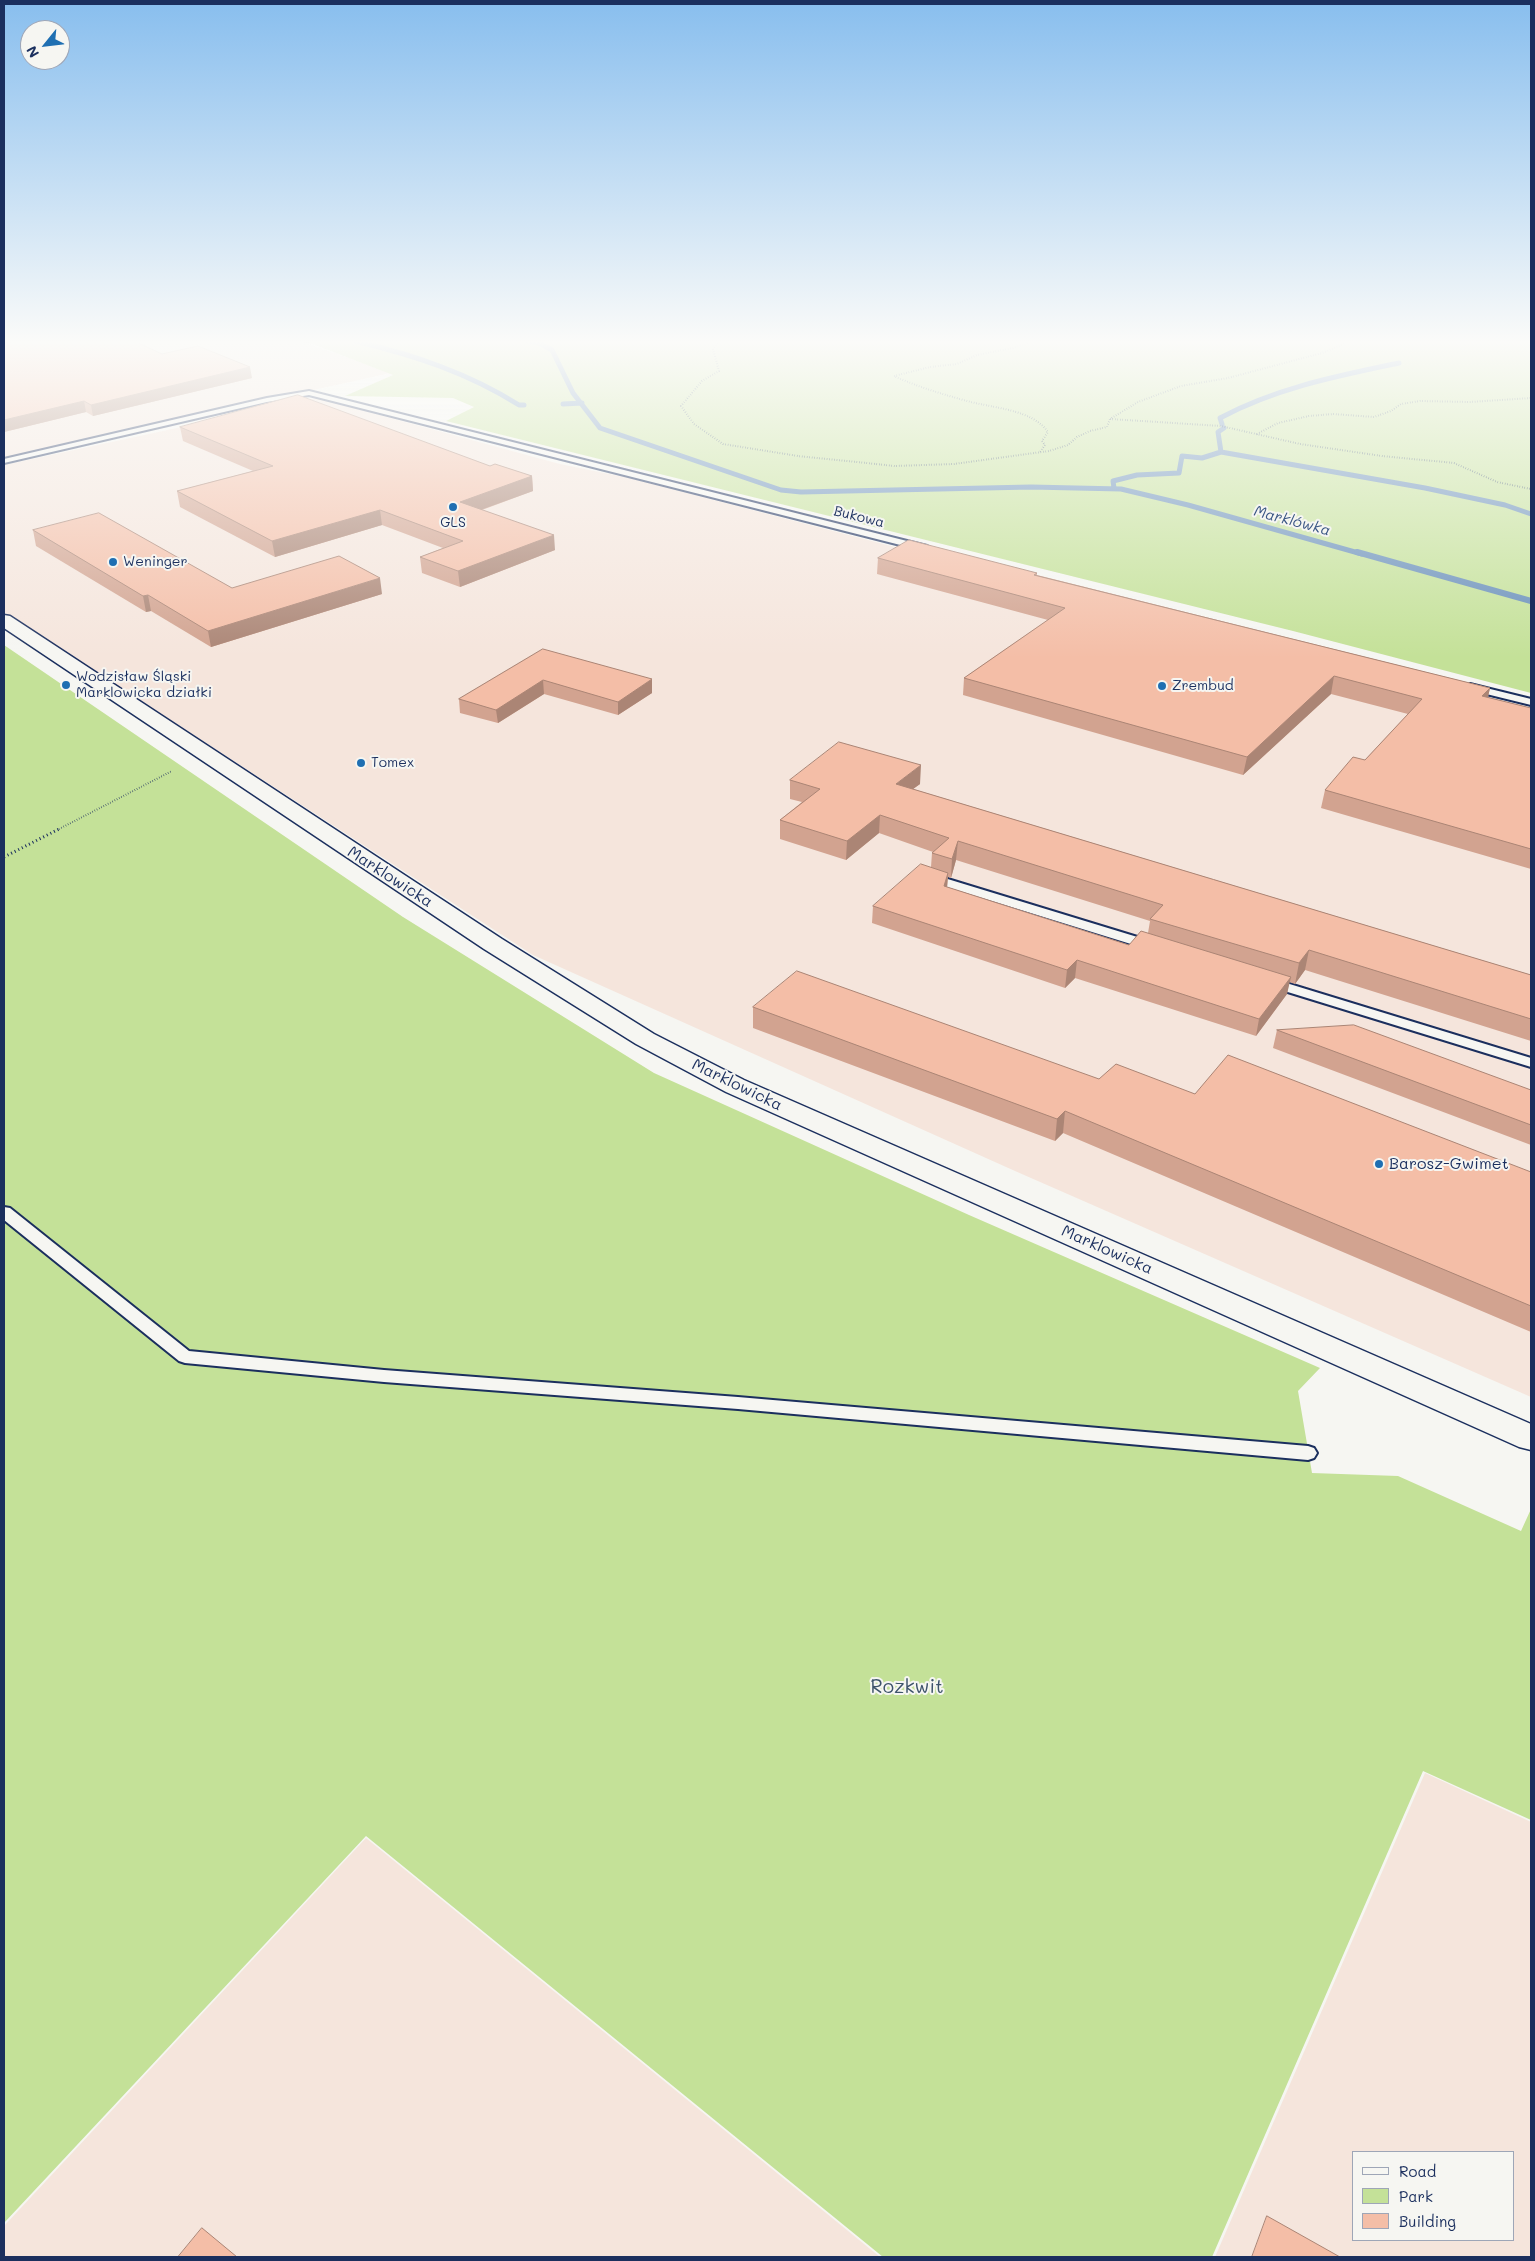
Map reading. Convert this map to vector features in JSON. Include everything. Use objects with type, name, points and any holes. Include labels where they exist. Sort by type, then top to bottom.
[{"type":"main road","name":"Marklowicka","points":[[4,620],[493,944],[645,1039],[735,1086],[1531,1438]]},
{"type":"lane","name":"Bukowa","points":[[4,461],[66,447]]},
{"type":"lane","name":"Bukowa","points":[[526,447],[934,550]]},
{"type":"lane","points":[[1464,685],[1531,702]]},
{"type":"lane","points":[[921,875],[1169,951]]},
{"type":"lane","points":[[1255,978],[1531,1062]]},
{"type":"lane","points":[[4,1212],[185,1357],[384,1376],[738,1403],[1308,1453]]},
{"type":"path","points":[[738,447],[798,456],[895,466],[954,464],[1040,452],[1062,447]]},
{"type":"path","points":[[1040,452],[1044,447]]},
{"type":"path","points":[[1317,447],[1382,456],[1454,462],[1497,482],[1531,489]]},
{"type":"path","points":[[4,857],[172,771]]},
{"type":"shaded area","points":[[4,447],[56,447],[4,458]]},
{"type":"shaded area","points":[[90,447],[496,447],[560,464],[629,478],[1531,712],[1531,1397],[1015,1171],[533,955],[4,612],[4,465]]},
{"type":"shaded area","points":[[1425,1773],[1531,1822],[1531,2257],[1215,2257]]},
{"type":"shaded area","points":[[366,1838],[880,2257],[4,2257],[4,2226]]},
{"type":"green space","points":[[549,447],[1531,447],[1531,693],[1293,631]]},
{"type":"green space","name":"Rozkwit","points":[[4,645],[403,917],[654,1073],[969,1215],[1320,1368],[1298,1391],[1312,1473],[1398,1476],[1521,1531],[1531,1509],[1531,1820],[1423,1771],[1212,2257],[883,2257],[366,1836],[4,2223]]},
{"type":"building","points":[[227,447],[437,447],[490,466],[495,464],[532,476],[460,502],[554,535],[458,571],[420,557],[463,541],[380,510],[272,541],[177,491],[273,466]]},
{"type":"building","points":[[99,513],[232,588],[339,556],[380,578],[208,631],[148,595],[143,596],[33,530]]},
{"type":"building","points":[[909,540],[1037,573],[1034,575],[1490,688],[1482,696],[1531,708],[1531,849],[1325,790],[1353,757],[1365,760],[1422,699],[1334,676],[1247,757],[964,678],[1065,608],[878,558]]},
{"type":"building","points":[[543,649],[652,679],[618,702],[543,680],[496,710],[459,699]]},
{"type":"building","points":[[839,742],[921,765],[896,784],[1531,975],[1531,1019],[1309,950],[1299,963],[1150,919],[1163,905],[958,841],[952,859],[932,853],[949,838],[880,815],[847,841],[780,820],[820,789],[790,780]]},
{"type":"building","points":[[921,864],[948,873],[944,886],[1129,945],[1141,931],[1291,977],[1259,1019],[1077,960],[1067,970],[873,906]]},
{"type":"building","points":[[797,971],[1099,1079],[1116,1064],[1195,1094],[1228,1055],[1531,1172],[1531,1306],[1065,1111],[1057,1119],[753,1007]]},
{"type":"building","points":[[1354,1025],[1531,1090],[1531,1125],[1277,1030]]},
{"type":"building","points":[[1267,2216],[1340,2257],[1252,2257]]},
{"type":"building","points":[[202,2228],[237,2257],[178,2257]]},
{"type":"waterway","name":"Marklówka","points":[[654,447],[781,490],[801,492],[1031,487],[1121,489],[1188,505],[1362,554]]},
{"type":"waterway","points":[[1220,447],[1221,452]]},
{"type":"waterway","points":[[1114,488],[1113,481],[1137,475],[1179,473],[1182,456],[1202,458],[1221,452]]},
{"type":"waterway","points":[[1221,452],[1425,488],[1505,505],[1531,514]]},
{"type":"waterway","name":"Marklówka","points":[[1357,552],[1531,601]]},
{"type":"place","name":"GLS","points":[[453,507]]},
{"type":"place","name":"Weninger","points":[[113,562]]},
{"type":"place","name":"Wodzisław Śląski Marklowicka działki","points":[[66,685]]},
{"type":"place","name":"Zrembud","points":[[1162,686]]},
{"type":"place","name":"Tomex","points":[[361,763]]},
{"type":"place","name":"Barosz-Gwimet","points":[[1379,1164]]}]
